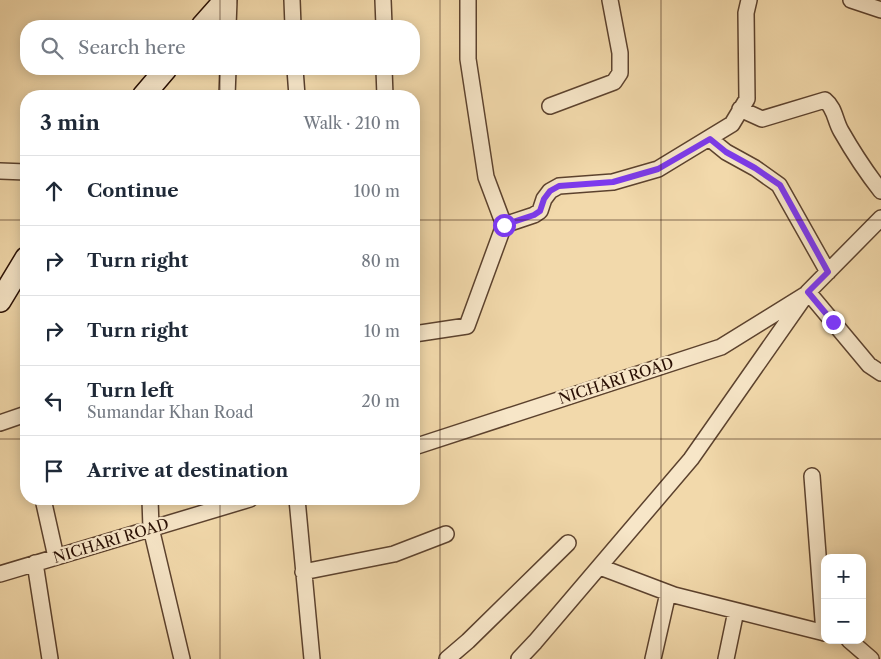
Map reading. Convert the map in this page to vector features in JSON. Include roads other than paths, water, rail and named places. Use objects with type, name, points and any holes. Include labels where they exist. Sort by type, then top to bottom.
[{"type":"street","points":[[207,20],[225,0]]},
{"type":"street","points":[[228,20],[229,0]]},
{"type":"street","points":[[292,0],[293,20]]},
{"type":"street","points":[[383,0],[384,20]]},
{"type":"street","points":[[420,333],[467,326],[504,225],[486,177],[468,59],[468,0]]},
{"type":"street","points":[[550,106],[614,82],[620,73],[620,53],[610,0]]},
{"type":"street","points":[[504,225],[534,215],[540,211],[544,199],[550,191],[559,186],[613,182],[658,169],[732,124],[747,99],[746,14],[749,0]]},
{"type":"street","points":[[851,0],[881,10]]},
{"type":"street","points":[[148,90],[161,75]]},
{"type":"street","points":[[227,90],[228,75]]},
{"type":"street","points":[[296,75],[297,90]]},
{"type":"street","points":[[384,75],[385,90]]},
{"type":"street","points":[[740,109],[762,119],[824,100],[829,104],[839,128],[861,165],[881,191]]},
{"type":"street","points":[[710,139],[726,152],[780,185],[828,272]]},
{"type":"street","points":[[0,171],[20,172]]},
{"type":"street","points":[[519,659],[536,642],[691,459],[798,309],[808,292],[881,218]]},
{"type":"street","points":[[0,301],[20,268]]},
{"type":"street","points":[[808,292],[869,365],[881,373]]},
{"type":"street","name":"NICHARI ROAD","points":[[420,445],[721,347],[808,292]]},
{"type":"street","points":[[0,423],[20,418]]},
{"type":"street","points":[[812,476],[821,599]]},
{"type":"street","points":[[44,505],[56,557]]},
{"type":"street","points":[[150,505],[151,528],[182,659]]},
{"type":"street","name":"NICHARI ROAD","points":[[0,574],[230,505]]},
{"type":"street","points":[[297,505],[312,659]]},
{"type":"street","points":[[303,572],[394,554],[446,534]]},
{"type":"street","points":[[448,659],[568,543]]},
{"type":"street","points":[[35,563],[50,659]]},
{"type":"street","points":[[600,567],[668,593],[821,632]]},
{"type":"street","points":[[653,659],[668,593]]},
{"type":"street","points":[[726,659],[736,611]]},
{"type":"street","points":[[848,659],[850,644]]},
{"type":"street","points":[[852,644],[871,659]]}]
